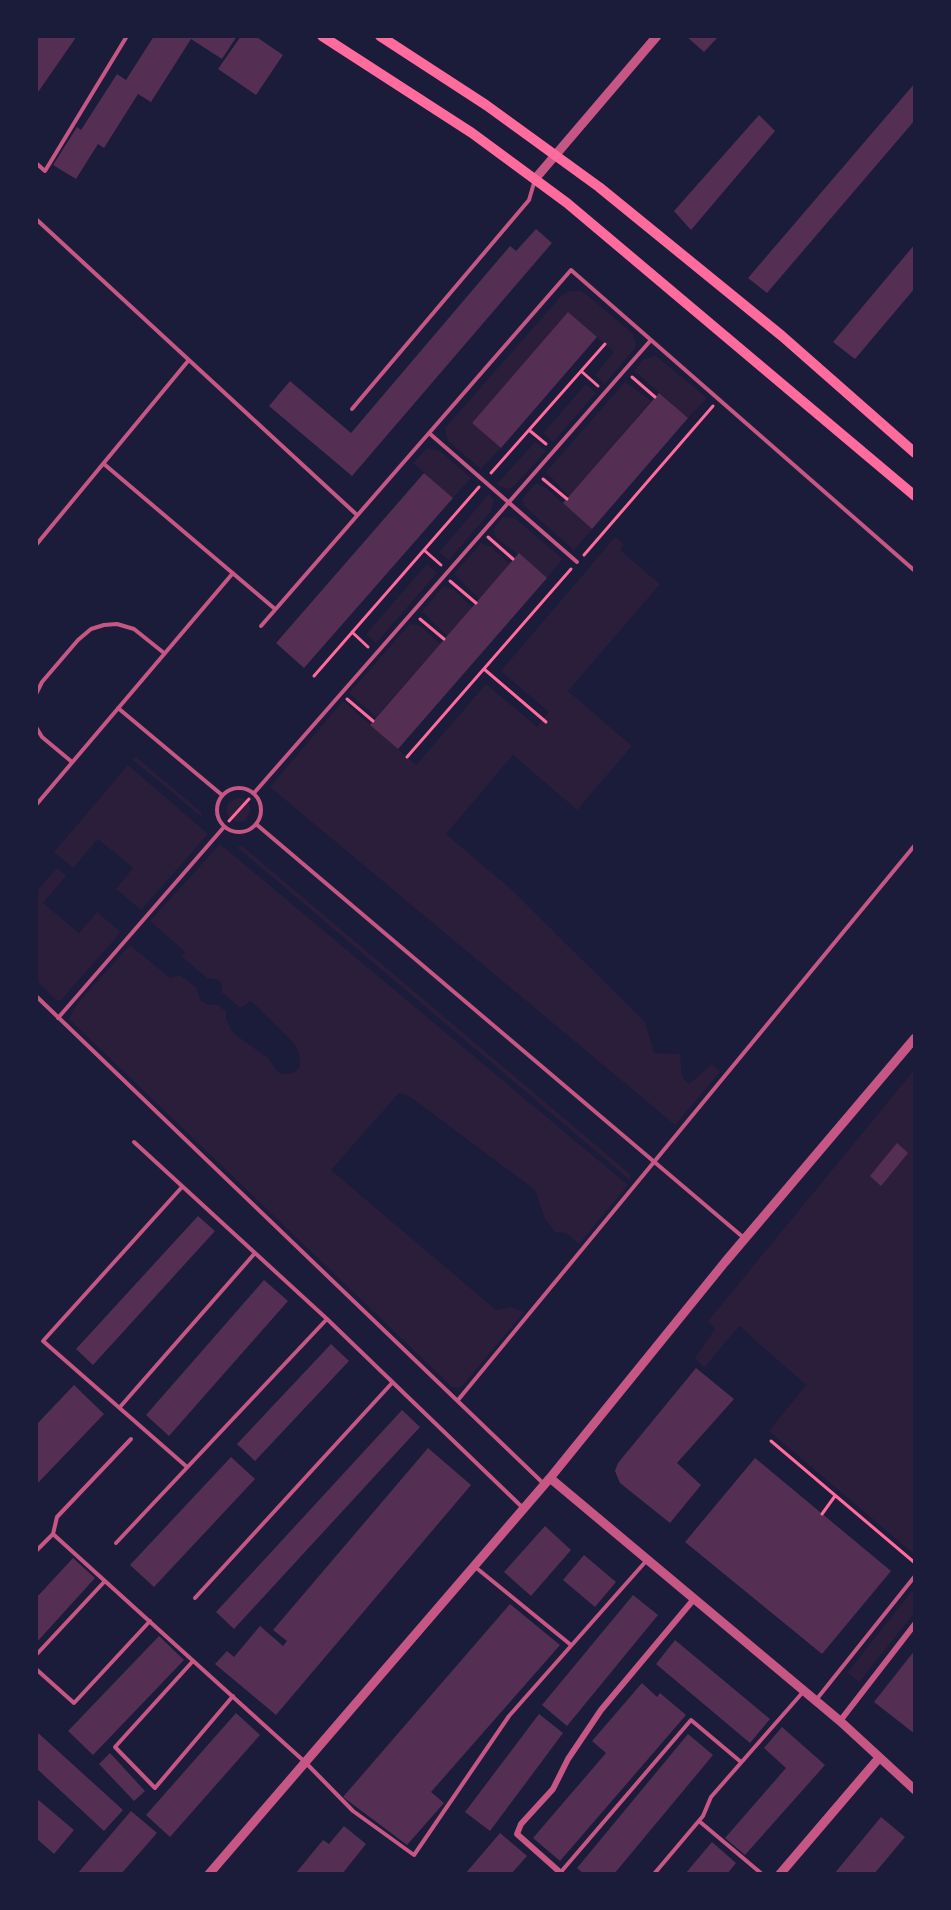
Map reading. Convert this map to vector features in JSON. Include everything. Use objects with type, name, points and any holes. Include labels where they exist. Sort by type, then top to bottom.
[{"type":"main road","points":[[322,36],[457,123],[535,179],[915,496]]},
{"type":"main road","points":[[380,36],[556,154],[782,336],[915,453]]},
{"type":"street","points":[[535,179],[657,36]]},
{"type":"street","points":[[208,1874],[547,1481],[745,1238],[915,1038]]},
{"type":"street","points":[[547,1481],[647,1559],[804,1690],[915,1790]]},
{"type":"street","points":[[560,1874],[517,1834],[521,1824],[553,1789],[568,1759],[596,1717],[694,1599]]},
{"type":"street","points":[[840,1721],[915,1624]]},
{"type":"street","points":[[780,1874],[879,1758]]},
{"type":"lane","points":[[36,164],[45,171],[127,36]]},
{"type":"lane","points":[[352,409],[529,200],[535,179]]},
{"type":"lane","points":[[36,219],[357,515]]},
{"type":"lane","points":[[261,626],[571,270],[915,571]]},
{"type":"lane","points":[[254,793],[651,340]]},
{"type":"lane","points":[[36,545],[188,361]]},
{"type":"lane","points":[[429,433],[577,562]]},
{"type":"lane","points":[[104,464],[275,609]]},
{"type":"lane","points":[[36,805],[233,573]]},
{"type":"lane","points":[[36,694],[42,682],[78,640],[91,629],[117,624],[134,629],[164,653]]},
{"type":"lane","points":[[118,708],[222,795]]},
{"type":"lane","points":[[36,727],[42,737],[72,762]]},
{"type":"lane","points":[[241,787],[254,793],[261,811],[256,824],[237,832],[224,827],[217,815],[218,801],[222,795],[241,787]]},
{"type":"lane","points":[[256,824],[745,1238]]},
{"type":"lane","points":[[58,1018],[224,827]]},
{"type":"lane","points":[[458,1401],[915,845]]},
{"type":"lane","points":[[36,996],[458,1401],[547,1481]]},
{"type":"lane","points":[[134,1142],[327,1319],[524,1508]]},
{"type":"lane","points":[[182,1187],[43,1341],[187,1467]]},
{"type":"lane","points":[[120,1407],[255,1253]]},
{"type":"lane","points":[[116,1543],[327,1319]]},
{"type":"lane","points":[[195,1598],[392,1383]]},
{"type":"lane","points":[[36,1551],[52,1533],[57,1516],[131,1439]]},
{"type":"lane","points":[[52,1533],[306,1762],[353,1811],[414,1855],[509,1716],[647,1559]]},
{"type":"lane","points":[[474,1566],[571,1645]]},
{"type":"lane","points":[[816,1701],[915,1576]]},
{"type":"lane","points":[[36,1655],[105,1581]]},
{"type":"lane","points":[[36,1669],[74,1703],[150,1621]]},
{"type":"lane","points":[[193,1661],[115,1747],[155,1788],[233,1696]]},
{"type":"lane","points":[[654,1874],[699,1821],[711,1797],[804,1690]]},
{"type":"lane","points":[[560,1874],[691,1720],[741,1762]]},
{"type":"lane","points":[[699,1821],[762,1874]]},
{"type":"path","points":[[314,676],[605,344]]},
{"type":"path","points":[[624,370],[655,397]]},
{"type":"path","points":[[581,371],[605,392]]},
{"type":"path","points":[[406,757],[719,399]]},
{"type":"path","points":[[530,430],[554,450]]},
{"type":"path","points":[[535,472],[567,499]]},
{"type":"path","points":[[482,532],[513,559]]},
{"type":"path","points":[[424,550],[448,571]]},
{"type":"path","points":[[444,576],[476,603]]},
{"type":"path","points":[[412,612],[444,639]]},
{"type":"path","points":[[352,632],[376,654]]},
{"type":"path","points":[[484,669],[546,722]]},
{"type":"path","points":[[341,693],[373,721]]},
{"type":"path","points":[[224,827],[254,793]]},
{"type":"path","points":[[771,1441],[915,1563]]},
{"type":"path","points":[[822,1514],[835,1496]]},
{"type":"shaded area","points":[[570,291],[581,291],[587,295],[633,334],[636,344],[634,349],[605,384],[595,375],[614,352],[568,312],[472,423],[501,448],[481,469],[448,441],[445,428],[562,295]]},
{"type":"shaded area","points":[[656,356],[707,398],[688,418],[635,370],[644,359]]},
{"type":"shaded area","points":[[625,382],[651,401],[569,496],[546,472]]},
{"type":"shaded area","points":[[586,384],[596,393],[553,442],[543,433]]},
{"type":"shaded area","points":[[535,442],[546,451],[515,485],[508,489],[497,484]]},
{"type":"shaded area","points":[[427,448],[440,451],[471,478],[453,498],[413,463]]},
{"type":"shaded area","points":[[536,483],[546,488],[592,529],[574,550],[524,506],[522,499]]},
{"type":"shaded area","points":[[489,494],[494,500],[491,511],[449,560],[439,552]]},
{"type":"shaded area","points":[[503,517],[515,518],[563,559],[547,578],[496,537],[493,530]]},
{"type":"shaded area","points":[[615,537],[624,544],[620,550],[660,584],[568,691],[632,746],[577,810],[513,755],[446,834],[511,889],[645,1022],[654,1053],[680,1054],[682,1077],[689,1084],[712,1064],[720,1072],[675,1125],[270,787],[343,701],[416,765],[486,684],[537,727],[549,712],[501,671]]},
{"type":"shaded area","points":[[481,543],[490,546],[510,564],[479,599],[454,574]]},
{"type":"shaded area","points":[[427,564],[437,573],[376,643],[366,634]]},
{"type":"shaded area","points":[[444,586],[454,590],[472,607],[447,636],[422,611]]},
{"type":"shaded area","points":[[410,624],[419,625],[440,644],[376,717],[349,693]]},
{"type":"shaded area","points":[[136,757],[201,812],[203,818],[132,759]]},
{"type":"shaded area","points":[[128,765],[208,834],[141,910],[116,889],[133,868],[98,839],[73,868],[54,852]]},
{"type":"shaded area","points":[[240,797],[247,800],[251,810],[245,821],[237,822],[229,818],[226,810],[229,802]]},
{"type":"shaded area","points":[[220,844],[628,1185],[579,1244],[566,1233],[555,1232],[545,1219],[535,1190],[409,1096],[399,1093],[331,1170],[496,1310],[511,1307],[524,1312],[463,1385],[458,1388],[452,1387],[69,1019],[77,1004],[130,945],[170,978],[180,975],[196,987],[201,1001],[208,1005],[216,1004],[226,1011],[226,1019],[233,1033],[268,1058],[276,1070],[283,1074],[293,1073],[300,1067],[300,1056],[294,1043],[251,1001],[240,1008],[221,992],[222,985],[219,980],[207,978],[182,957],[185,952],[150,921]]},
{"type":"shaded area","points":[[242,846],[630,1174],[631,1181],[237,847]]},
{"type":"shaded area","points":[[57,868],[66,876],[43,903],[79,933],[97,912],[121,932],[61,1000],[56,1000],[36,980],[36,892]]},
{"type":"shaded area","points":[[915,1069],[915,1555],[769,1431],[806,1385],[739,1326],[704,1368],[695,1358],[715,1329],[708,1321]]},
{"type":"shaded area","points":[[915,1587],[915,1612],[859,1682],[847,1673]]},
{"type":"building","points":[[40,36],[77,36],[36,95],[36,41]]},
{"type":"building","points":[[154,36],[237,36],[222,59],[191,39],[151,102],[138,94],[104,148],[98,144],[76,179],[53,165],[77,127],[81,130],[117,74],[126,80]]},
{"type":"building","points":[[241,36],[255,36],[283,55],[256,95],[218,69]]},
{"type":"building","points":[[686,36],[719,36],[704,52]]},
{"type":"building","points":[[915,83],[915,120],[767,293],[748,278]]},
{"type":"building","points":[[759,115],[775,131],[691,230],[674,211]]},
{"type":"building","points":[[536,229],[552,243],[352,476],[269,406],[290,381],[351,433],[510,246],[516,251]]},
{"type":"building","points":[[915,244],[915,288],[855,359],[833,342]]},
{"type":"building","points":[[568,312],[597,337],[501,448],[472,423]]},
{"type":"building","points":[[659,393],[688,418],[592,529],[563,503]]},
{"type":"building","points":[[424,473],[453,498],[304,668],[276,643]]},
{"type":"building","points":[[519,553],[547,578],[398,749],[370,725]]},
{"type":"building","points":[[897,1143],[908,1153],[881,1186],[870,1176]]},
{"type":"building","points":[[198,1216],[215,1231],[93,1365],[76,1349]]},
{"type":"building","points":[[264,1280],[288,1301],[169,1436],[146,1415]]},
{"type":"building","points":[[331,1344],[349,1361],[255,1461],[237,1444]]},
{"type":"building","points":[[696,1368],[734,1399],[677,1463],[701,1485],[670,1523],[620,1483],[615,1471],[618,1463]]},
{"type":"building","points":[[74,1385],[104,1414],[36,1485],[36,1425]]},
{"type":"building","points":[[402,1410],[420,1427],[234,1629],[216,1612]]},
{"type":"building","points":[[428,1448],[471,1485],[276,1715],[215,1664],[227,1651],[234,1657],[260,1626],[283,1646],[287,1641],[273,1630]]},
{"type":"building","points":[[231,1457],[255,1479],[154,1587],[130,1565]]},
{"type":"building","points":[[755,1458],[891,1571],[822,1654],[685,1542]]},
{"type":"building","points":[[545,1526],[571,1550],[531,1596],[504,1572]]},
{"type":"building","points":[[584,1555],[616,1582],[595,1607],[563,1580]]},
{"type":"building","points":[[73,1558],[95,1578],[36,1643],[36,1598]]},
{"type":"building","points":[[633,1595],[658,1615],[567,1726],[542,1705]]},
{"type":"building","points":[[510,1604],[560,1645],[431,1792],[444,1803],[407,1845],[343,1797]]},
{"type":"building","points":[[159,1636],[184,1660],[93,1755],[68,1731]]},
{"type":"building","points":[[675,1640],[770,1719],[750,1743],[656,1664]]},
{"type":"building","points":[[915,1650],[915,1734],[874,1702]]},
{"type":"building","points":[[642,1683],[657,1697],[660,1693],[686,1715],[560,1861],[533,1838],[606,1753],[592,1741]]},
{"type":"building","points":[[236,1713],[260,1735],[170,1837],[146,1815]]},
{"type":"building","points":[[539,1714],[563,1733],[490,1831],[465,1812]]},
{"type":"building","points":[[782,1727],[825,1765],[745,1855],[725,1838],[786,1768],[764,1748]]},
{"type":"building","points":[[36,1731],[123,1810],[104,1831],[36,1768]]},
{"type":"building","points":[[688,1734],[713,1755],[614,1874],[584,1874],[577,1868]]},
{"type":"building","points":[[110,1753],[145,1791],[134,1801],[99,1764]]},
{"type":"building","points":[[36,1798],[74,1830],[54,1854],[36,1838]]},
{"type":"building","points":[[131,1811],[157,1833],[121,1874],[77,1874]]},
{"type":"building","points":[[881,1817],[905,1837],[874,1874],[834,1874]]},
{"type":"building","points":[[344,1826],[366,1844],[342,1874],[295,1874],[323,1840],[329,1844]]},
{"type":"building","points":[[500,1833],[527,1856],[511,1874],[465,1874]]},
{"type":"building","points":[[712,1842],[736,1863],[727,1874],[685,1874]]}]
